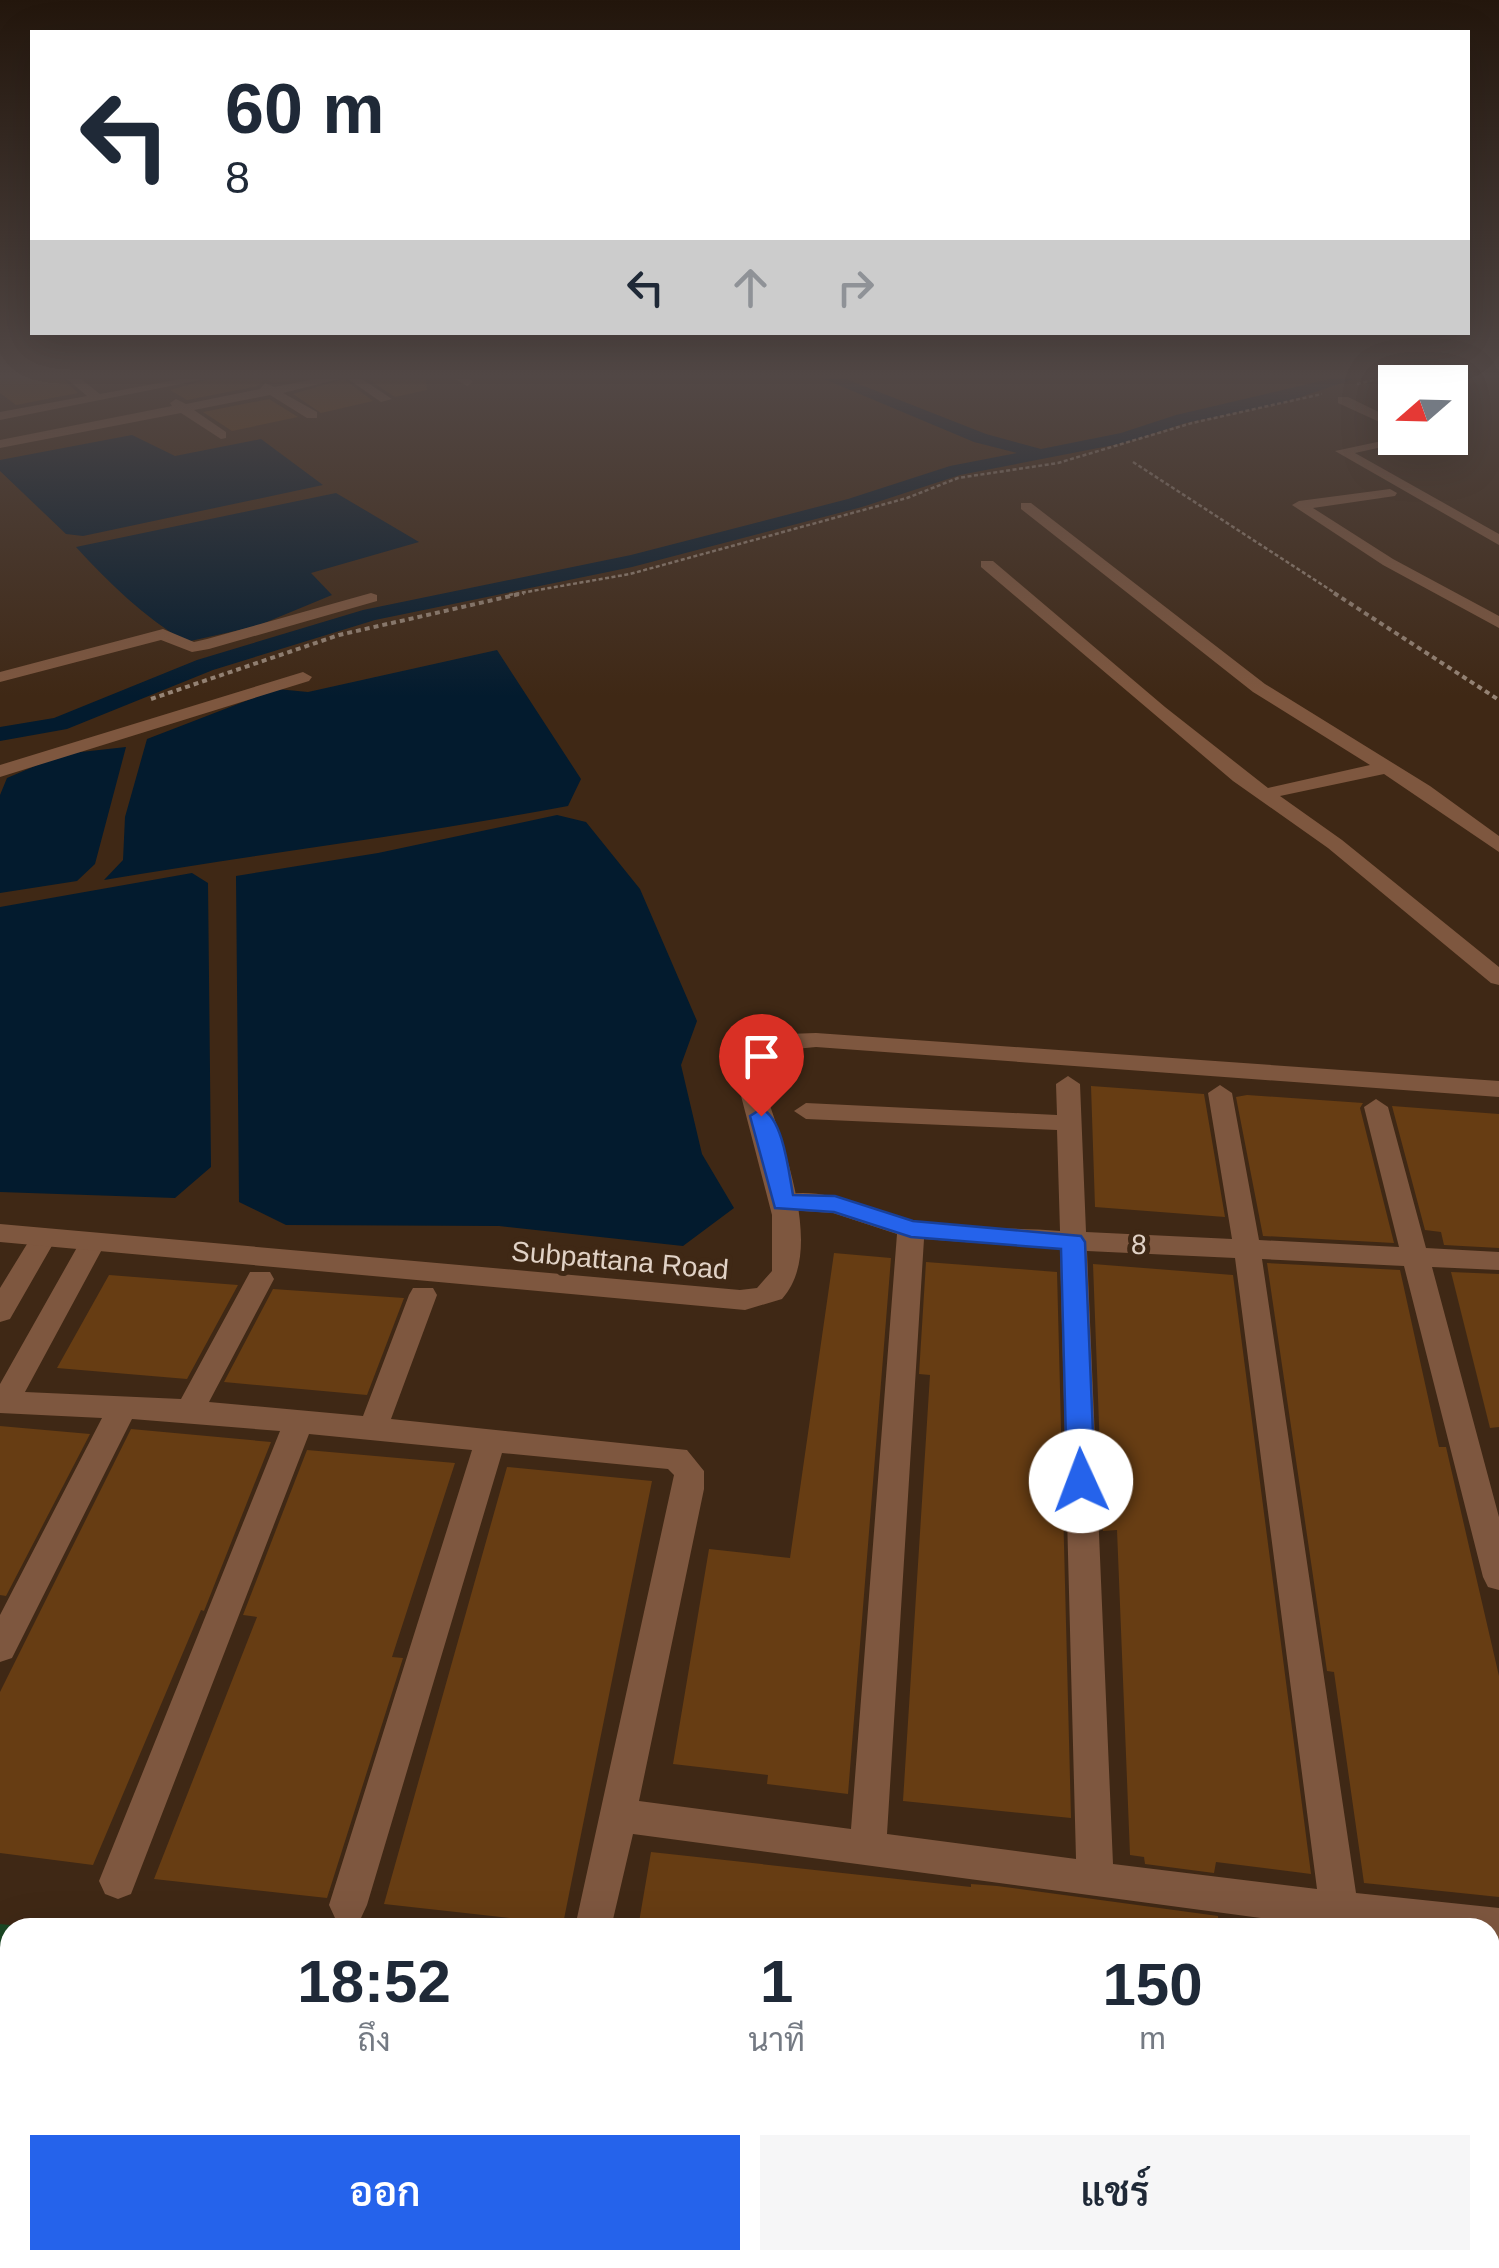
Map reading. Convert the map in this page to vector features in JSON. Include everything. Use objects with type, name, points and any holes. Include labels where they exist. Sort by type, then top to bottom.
[{"type":"street","points":[[1402,485],[1499,540]]},
{"type":"street","points":[[1390,493],[1299,505],[1388,562],[1499,623]]},
{"type":"street","points":[[1026,506],[1259,688],[1423,790],[1499,846]]},
{"type":"street","points":[[987,564],[1159,711],[1335,844],[1499,978]]},
{"type":"street","points":[[0,677],[163,634],[192,647],[209,644],[371,598]]},
{"type":"street","points":[[0,771],[303,677]]},
{"type":"street","points":[[1265,794],[1385,768]]},
{"type":"street","name":"Subpattana Road","points":[[0,1232],[740,1300],[761,1298],[776,1290],[785,1276],[783,1203],[773,1150],[745,1066],[750,1054],[781,1042],[816,1040],[1499,1088]]},
{"type":"street","points":[[1068,1084],[1095,1880]]},
{"type":"street","points":[[1220,1094],[1247,1248],[1339,1909]]},
{"type":"street","points":[[1376,1107],[1499,1577]]},
{"type":"street","points":[[806,1111],[1069,1123]]},
{"type":"street","name":"8","points":[[783,1203],[835,1204],[911,1229],[1072,1242],[1499,1261]]},
{"type":"street","points":[[868,1849],[911,1229]]},
{"type":"street","points":[[0,1312],[44,1237]]},
{"type":"street","points":[[93,1242],[3,1402],[189,1411],[491,1438],[676,1458],[688,1471],[689,1489],[596,1918]]},
{"type":"street","points":[[189,1411],[260,1279]]},
{"type":"street","points":[[373,1428],[423,1294]]},
{"type":"street","points":[[0,1648],[123,1407]]},
{"type":"street","points":[[118,1881],[299,1420]]},
{"type":"street","points":[[348,1905],[491,1438]]},
{"type":"street","points":[[618,1815],[1095,1880],[1419,1918]]},
{"type":"path","points":[[144,702],[338,635],[510,595],[645,570],[907,498],[941,485]]},
{"type":"path","points":[[1168,485],[1499,700]]},
{"type":"water","points":[[14,485],[323,485],[83,536],[66,534]]},
{"type":"water","points":[[336,493],[419,542],[311,573],[332,595],[257,626],[186,642],[128,599],[76,547]]},
{"type":"water","points":[[497,650],[581,779],[568,806],[104,880],[123,860],[125,817],[147,739],[277,689],[308,692]]},
{"type":"water","points":[[126,747],[95,864],[77,881],[0,893],[0,795],[7,778],[63,754]]},
{"type":"water","points":[[557,815],[586,822],[640,889],[697,1021],[681,1065],[702,1154],[734,1208],[683,1246],[499,1226],[286,1225],[239,1202],[236,876],[378,853]]},
{"type":"water","points":[[192,873],[208,883],[211,1167],[175,1198],[0,1192],[0,907]]},
{"type":"building","points":[[1091,1086],[1204,1094],[1225,1217],[1095,1207]]},
{"type":"building","points":[[1236,1097],[1363,1103],[1360,1108],[1394,1243],[1263,1236]]},
{"type":"building","points":[[1392,1106],[1499,1114],[1499,1248],[1444,1245],[1441,1232],[1425,1230]]},
{"type":"building","points":[[834,1253],[891,1258],[848,1794],[767,1784],[768,1775],[673,1764],[709,1549],[790,1558]]},
{"type":"building","points":[[926,1262],[1057,1272],[1071,1818],[903,1801],[930,1375],[919,1374]]},
{"type":"building","points":[[1267,1263],[1400,1270],[1439,1447],[1446,1447],[1499,1676],[1499,1897],[1364,1883],[1334,1672],[1327,1671]]},
{"type":"building","points":[[1093,1264],[1233,1275],[1311,1874],[1216,1862],[1214,1873],[1145,1864],[1144,1857],[1130,1855],[1117,1530],[1103,1531]]},
{"type":"building","points":[[1451,1272],[1499,1274],[1499,1427],[1490,1428]]},
{"type":"building","points":[[109,1275],[238,1285],[187,1379],[57,1368]]},
{"type":"building","points":[[273,1289],[404,1298],[367,1395],[224,1382]]},
{"type":"building","points":[[0,1426],[90,1434],[6,1596],[0,1595]]},
{"type":"building","points":[[131,1429],[271,1442],[204,1611],[201,1610],[93,1865],[0,1853],[0,1692]]},
{"type":"building","points":[[307,1450],[455,1463],[392,1657],[403,1658],[327,1898],[154,1879],[257,1617],[243,1615]]},
{"type":"building","points":[[507,1467],[652,1481],[564,1918],[509,1918],[384,1904]]},
{"type":"building","points":[[651,1852],[971,1887],[997,1886],[1218,1918],[640,1918]]},
{"type":"waterway","points":[[0,734],[59,724],[205,665],[371,615],[632,561],[911,485]]},
{"type":"route","points":[[761,1116],[773,1150],[783,1203],[835,1204],[870,1212],[911,1229],[1072,1242],[1081,1481]]}]
